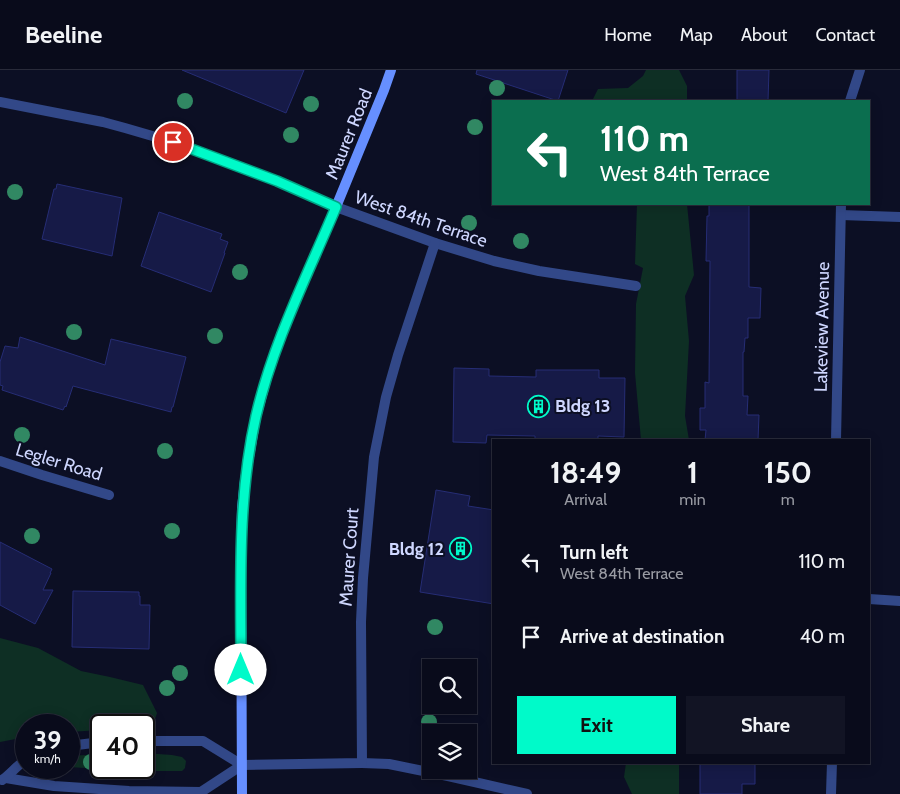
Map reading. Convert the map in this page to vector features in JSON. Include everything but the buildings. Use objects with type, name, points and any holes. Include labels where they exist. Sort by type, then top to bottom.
[{"type":"street","name":"Maurer Road","points":[[242,794],[242,508],[246,472],[256,417],[266,377],[281,335],[336,207],[391,70]]},
{"type":"street","points":[[850,100],[860,70]]},
{"type":"street","name":"West 84th Terrace","points":[[0,102],[103,122],[164,140],[277,181],[336,207],[435,243],[494,261],[539,271],[636,286]]},
{"type":"street","name":"Lakeview Avenue","points":[[836,439],[841,205]]},
{"type":"street","points":[[841,215],[900,217]]},
{"type":"street","name":"Maurer Court","points":[[362,763],[361,622],[374,457],[386,397],[435,243]]},
{"type":"street","name":"Legler Road","points":[[0,461],[109,495]]},
{"type":"street","points":[[870,599],[900,601]]},
{"type":"street","points":[[155,741],[203,741],[242,765]]},
{"type":"street","points":[[3,779],[54,786],[130,791],[201,792],[242,765],[362,763],[389,764],[527,794]]},
{"type":"street","points":[[831,794],[832,764]]},
{"type":"street","points":[[3,779],[15,768]]},
{"type":"green space","points":[[646,70],[679,70],[687,86],[687,100],[592,100],[598,89],[628,88],[643,76]]},
{"type":"green space","points":[[637,205],[687,205],[694,275],[685,296],[689,341],[685,416],[689,439],[641,439],[635,373],[636,304],[643,268],[635,264]]},
{"type":"green space","points":[[0,638],[38,648],[81,671],[143,685],[157,713],[155,719],[155,714],[90,714],[90,731],[80,731],[80,714],[15,714],[15,739],[0,742]]},
{"type":"green space","points":[[155,754],[182,757],[186,761],[185,768],[182,771],[155,771]]},
{"type":"green space","points":[[80,755],[90,755],[90,768],[80,768]]},
{"type":"green space","points":[[626,764],[679,764],[679,794],[632,794],[624,777]]},
{"type":"place","name":"Bldg 13","points":[[539,406]]},
{"type":"place","name":"Bldg 12","points":[[460,549]]},
{"type":"route","points":[[173,142],[277,181],[336,207],[281,335],[266,377],[256,417],[242,508],[241,670]]}]
